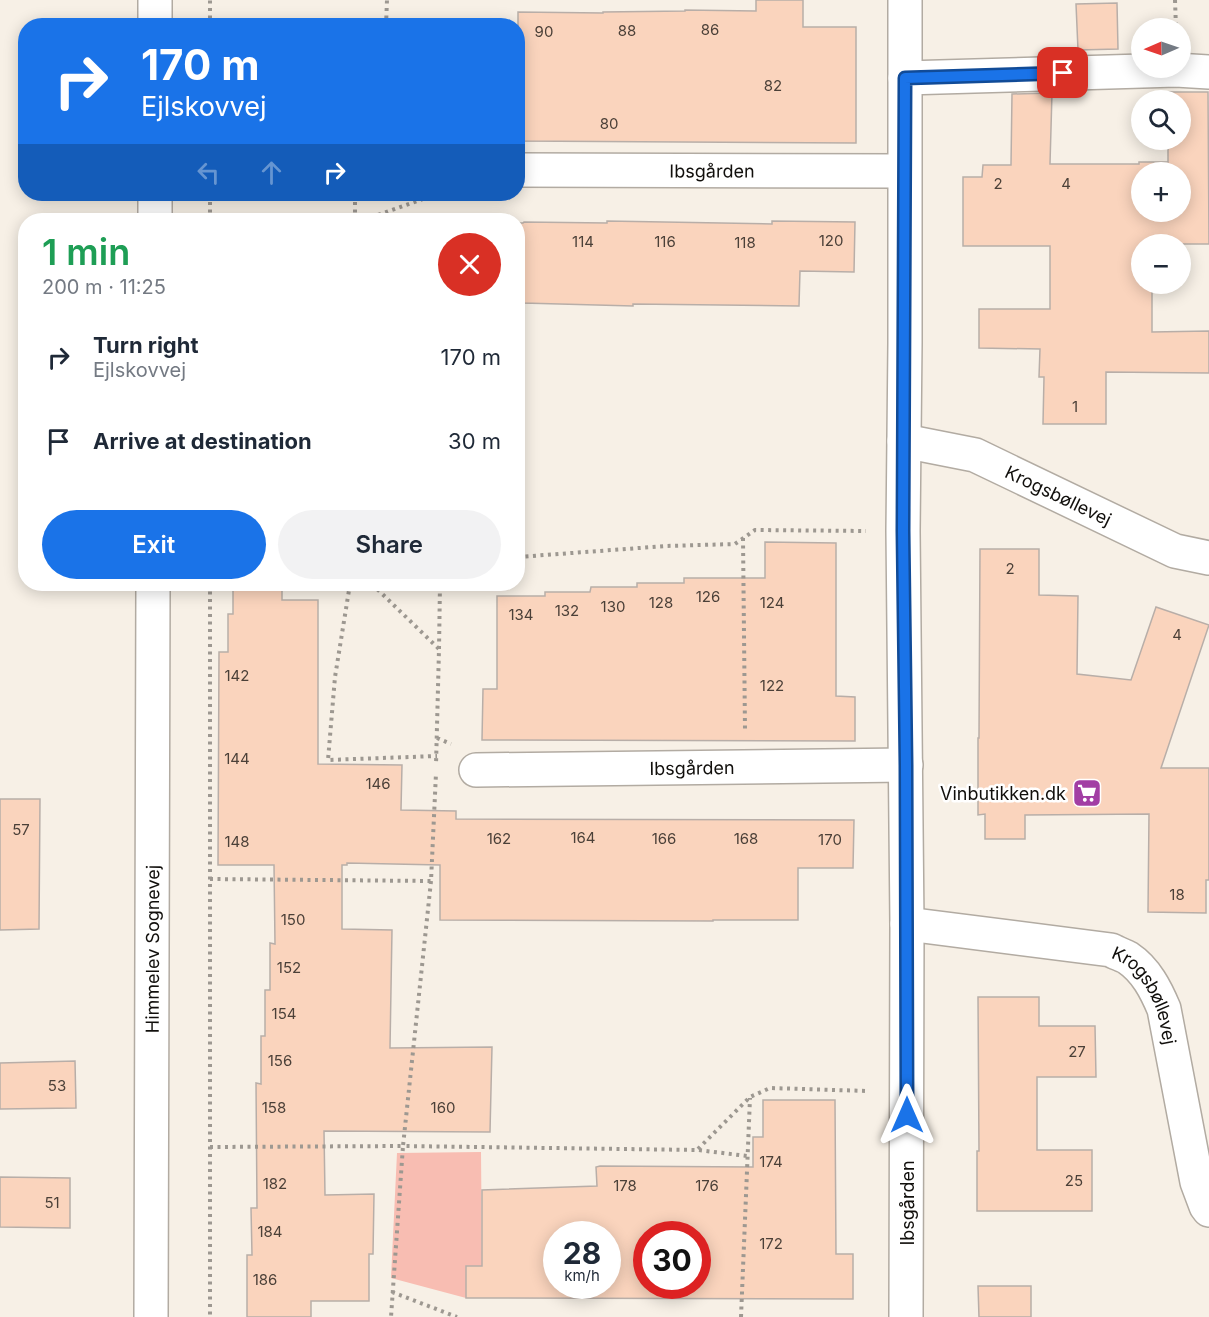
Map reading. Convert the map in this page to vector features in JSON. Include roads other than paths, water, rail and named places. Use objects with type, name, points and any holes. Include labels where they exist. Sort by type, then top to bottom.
[{"type":"street","points":[[155,0],[155,18]]},
{"type":"street","name":"Ibsgården","points":[[905,0],[903,531],[907,924],[906,1317]]},
{"type":"street","points":[[905,78],[1176,70],[1209,72]]},
{"type":"street","name":"Ibsgården","points":[[525,170],[904,171]]},
{"type":"street","name":"Krogsbøllevej","points":[[904,441],[975,455],[1175,550],[1209,558]]},
{"type":"street","name":"Himmelev Sognevej","points":[[151,1317],[153,591]]},
{"type":"street","name":"Ibsgården","points":[[476,770],[906,765]]},
{"type":"street","name":"Krogsbøllevej","points":[[907,924],[1111,950],[1128,958],[1142,971],[1155,989],[1164,1009],[1197,1182],[1209,1210]]},
{"type":"place","name":"Vinbutikken.dk","points":[[1087,793]]}]
